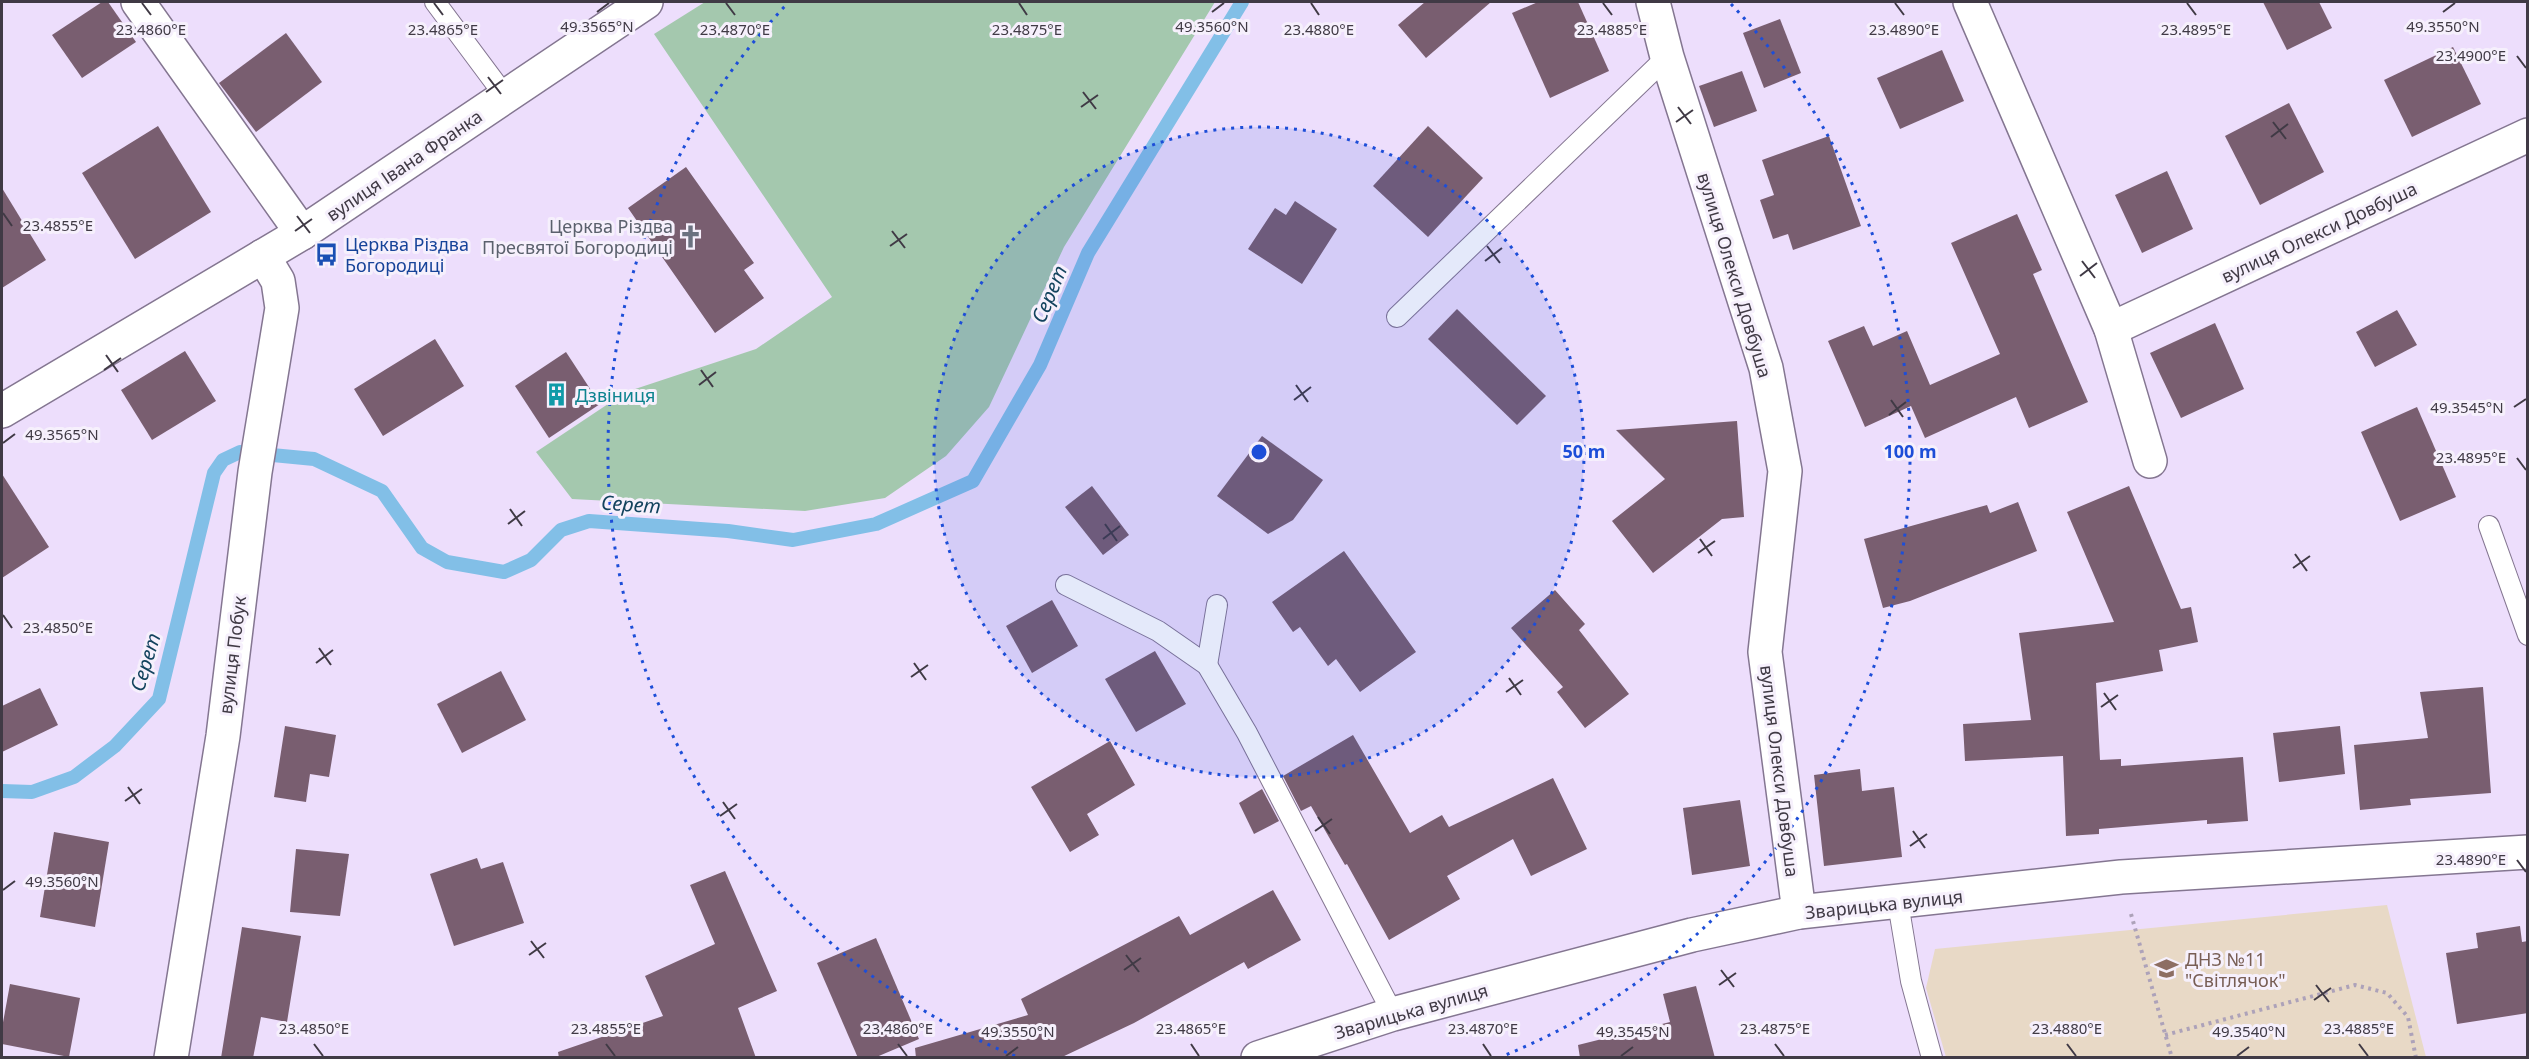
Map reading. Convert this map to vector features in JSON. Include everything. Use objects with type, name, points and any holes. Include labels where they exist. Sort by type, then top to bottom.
[{"type":"street","points":[[138,2],[302,233]]},
{"type":"street","name":"вулиця Івана Франка","points":[[2,411],[302,233],[646,2]]},
{"type":"street","name":"вулиця Олекси Довбуша","points":[[1653,2],[1667,57],[1766,368],[1785,471],[1766,652],[1799,912]]},
{"type":"street","points":[[1970,2],[2111,329],[2150,461]]},
{"type":"street","name":"вулиця Олекси Довбуша","points":[[2111,329],[2528,135]]},
{"type":"street","name":"вулиця Побук","points":[[171,1058],[223,736],[263,413],[282,308],[279,281],[263,256]]},
{"type":"street","name":"Зварицька вулиця","points":[[1258,1058],[1393,1014],[1692,935],[1799,912],[2121,878],[2528,852]]},
{"type":"lane","points":[[435,2],[505,96]]},
{"type":"lane","points":[[1397,317],[1667,57]]},
{"type":"lane","points":[[2489,526],[2528,634]]},
{"type":"lane","points":[[1066,585],[1158,631],[1207,665],[1247,733],[1393,1014]]},
{"type":"lane","points":[[1207,665],[1217,605]]},
{"type":"lane","points":[[1898,903],[1911,981],[1932,1058]]},
{"type":"path","points":[[2121,878],[2172,1058]]},
{"type":"path","points":[[2165,1035],[2355,985],[2387,993],[2408,1017],[2416,1058]]},
{"type":"shaded area","name":"ДНЗ №11 \"Світлячок\"","points":[[2387,905],[2426,1057],[1946,1057],[1926,988],[1935,949]]},
{"type":"green space","points":[[705,2],[1215,2],[1064,247],[989,407],[946,456],[885,498],[805,511],[572,499],[536,452],[626,392],[756,349],[832,297],[654,34]]},
{"type":"building","points":[[102,2],[108,2],[136,42],[82,78],[52,35]]},
{"type":"building","points":[[1425,2],[1491,2],[1426,58],[1398,25]]},
{"type":"building","points":[[1538,2],[1578,2],[1609,71],[1550,98],[1512,13]]},
{"type":"building","points":[[2263,2],[2319,2],[2332,28],[2287,50]]},
{"type":"building","points":[[1780,19],[1801,73],[1764,88],[1743,33]]},
{"type":"building","points":[[286,33],[322,82],[256,132],[219,83]]},
{"type":"building","points":[[2453,47],[2481,104],[2412,137],[2384,80]]},
{"type":"building","points":[[1942,50],[1964,101],[1900,129],[1877,78]]},
{"type":"building","points":[[1742,71],[1757,111],[1714,127],[1699,86]]},
{"type":"building","points":[[2289,103],[2324,172],[2260,205],[2225,136]]},
{"type":"building","points":[[158,126],[211,212],[135,259],[82,173]]},
{"type":"building","points":[[1428,126],[1483,178],[1428,237],[1373,186]]},
{"type":"building","points":[[1829,136],[1861,226],[1793,250],[1788,234],[1773,239],[1760,200],[1774,195],[1762,160]]},
{"type":"building","name":"Церква Різдва Пресвятої Богородиці","points":[[686,167],[754,263],[744,270],[764,298],[715,333],[628,208]]},
{"type":"building","points":[[2167,171],[2193,229],[2142,253],[2115,195]]},
{"type":"building","points":[[2,188],[46,260],[2,288]]},
{"type":"building","points":[[1295,201],[1337,229],[1302,284],[1248,249],[1275,208],[1286,215]]},
{"type":"building","points":[[2017,214],[2042,270],[2033,274],[2088,402],[2029,428],[2016,397],[1925,438],[1911,406],[1865,427],[1828,341],[1864,326],[1873,346],[1907,331],[1930,385],[2000,354],[1951,243]]},
{"type":"building","points":[[1457,309],[1546,396],[1517,425],[1428,339]]},
{"type":"building","points":[[2397,310],[2417,345],[2375,367],[2356,332]]},
{"type":"building","points":[[2215,323],[2244,389],[2181,418],[2150,353]]},
{"type":"building","points":[[435,339],[464,386],[383,436],[354,389]]},
{"type":"building","points":[[185,351],[216,401],[152,440],[121,390]]},
{"type":"building","name":"Дзвіниця","points":[[566,352],[600,404],[549,438],[515,386]]},
{"type":"building","points":[[2417,407],[2456,497],[2400,521],[2361,432]]},
{"type":"building","points":[[1737,421],[1744,517],[1722,519],[1653,573],[1612,521],[1665,479],[1616,430]]},
{"type":"building","points":[[1262,436],[1323,480],[1293,520],[1268,534],[1217,496]]},
{"type":"building","points":[[2,474],[49,547],[2,578]]},
{"type":"building","points":[[1092,486],[1129,535],[1103,555],[1065,507]]},
{"type":"building","points":[[2129,486],[2181,609],[2191,607],[2198,642],[2159,650],[2163,671],[2096,683],[2100,760],[2121,759],[2121,766],[2243,757],[2248,821],[2207,824],[2207,820],[2099,829],[2099,834],[2066,836],[2063,756],[1965,761],[1963,724],[2031,720],[2019,633],[2114,622],[2067,512]]},
{"type":"building","points":[[2018,502],[2037,551],[1910,601],[1883,608],[1864,539],[1987,505],[1990,513]]},
{"type":"building","points":[[1344,551],[1416,652],[1360,692],[1336,659],[1328,666],[1300,627],[1293,632],[1272,602]]},
{"type":"building","points":[[1555,590],[1585,624],[1579,630],[1629,694],[1585,728],[1557,692],[1563,687],[1511,628]]},
{"type":"building","points":[[1052,600],[1078,646],[1032,673],[1006,626]]},
{"type":"building","points":[[1155,651],[1186,704],[1136,732],[1105,679]]},
{"type":"building","points":[[501,671],[526,720],[462,753],[437,704]]},
{"type":"building","points":[[2483,687],[2491,793],[2410,799],[2411,805],[2360,810],[2354,745],[2428,738],[2420,692]]},
{"type":"building","points":[[40,688],[58,725],[2,752],[2,706]]},
{"type":"building","points":[[285,726],[336,735],[329,777],[310,774],[306,802],[274,797]]},
{"type":"building","points":[[2340,726],[2345,774],[2279,782],[2273,733]]},
{"type":"building","points":[[1353,735],[1410,833],[1442,815],[1449,827],[1553,778],[1587,849],[1531,876],[1513,839],[1447,876],[1460,899],[1389,940],[1347,864],[1345,865],[1311,806],[1301,811],[1283,776]]},
{"type":"building","points":[[1110,741],[1135,785],[1087,814],[1099,835],[1070,852],[1031,787]]},
{"type":"building","points":[[1860,769],[1862,791],[1894,787],[1902,857],[1824,866],[1814,775]]},
{"type":"building","points":[[1262,789],[1279,821],[1254,834],[1239,803]]},
{"type":"building","points":[[1740,800],[1750,866],[1692,875],[1683,808]]},
{"type":"building","points":[[54,832],[109,842],[95,927],[40,917]]},
{"type":"building","points":[[296,849],[349,854],[340,916],[290,912]]},
{"type":"building","points":[[477,858],[481,869],[503,862],[524,923],[454,946],[430,874]]},
{"type":"building","points":[[725,871],[777,991],[738,1008],[756,1058],[559,1058],[558,1052],[663,1016],[645,976],[715,944],[690,885]]},
{"type":"building","points":[[1273,890],[1301,940],[1248,969],[1244,962],[1134,1023],[1060,1058],[916,1058],[915,1048],[1028,1015],[1021,999],[1179,916],[1190,935]]},
{"type":"building","points":[[2520,926],[2522,942],[2528,941],[2528,1013],[2457,1024],[2446,953],[2478,948],[2476,933]]},
{"type":"building","points":[[242,927],[301,936],[287,1022],[261,1017],[253,1058],[221,1058]]},
{"type":"building","points":[[876,938],[919,1039],[874,1058],[858,1058],[817,963]]},
{"type":"building","points":[[10,984],[80,998],[69,1057],[2,1044],[2,1028]]},
{"type":"building","points":[[1696,986],[1715,1058],[1580,1058],[1578,1045],[1670,1022],[1663,994]]},
{"type":"waterway","name":"Серет","points":[[2,791],[32,792],[74,777],[115,746],[159,699],[214,473],[223,460],[240,452],[314,459],[382,491],[422,548],[447,562],[504,572],[531,560],[561,530],[589,521],[728,531],[793,540],[876,524],[973,481],[1040,365],[1088,253],[1242,2]]},
{"type":"place","name":"Церква Різдва Пресвятої Богородиці","points":[[691,236]]},
{"type":"place","name":"Церква Різдва Богородиці","points":[[327,254]]},
{"type":"place","name":"Дзвіниця","points":[[557,395]]},
{"type":"place","name":"ДНЗ №11 \"Світлячок\"","points":[[2167,969]]}]
